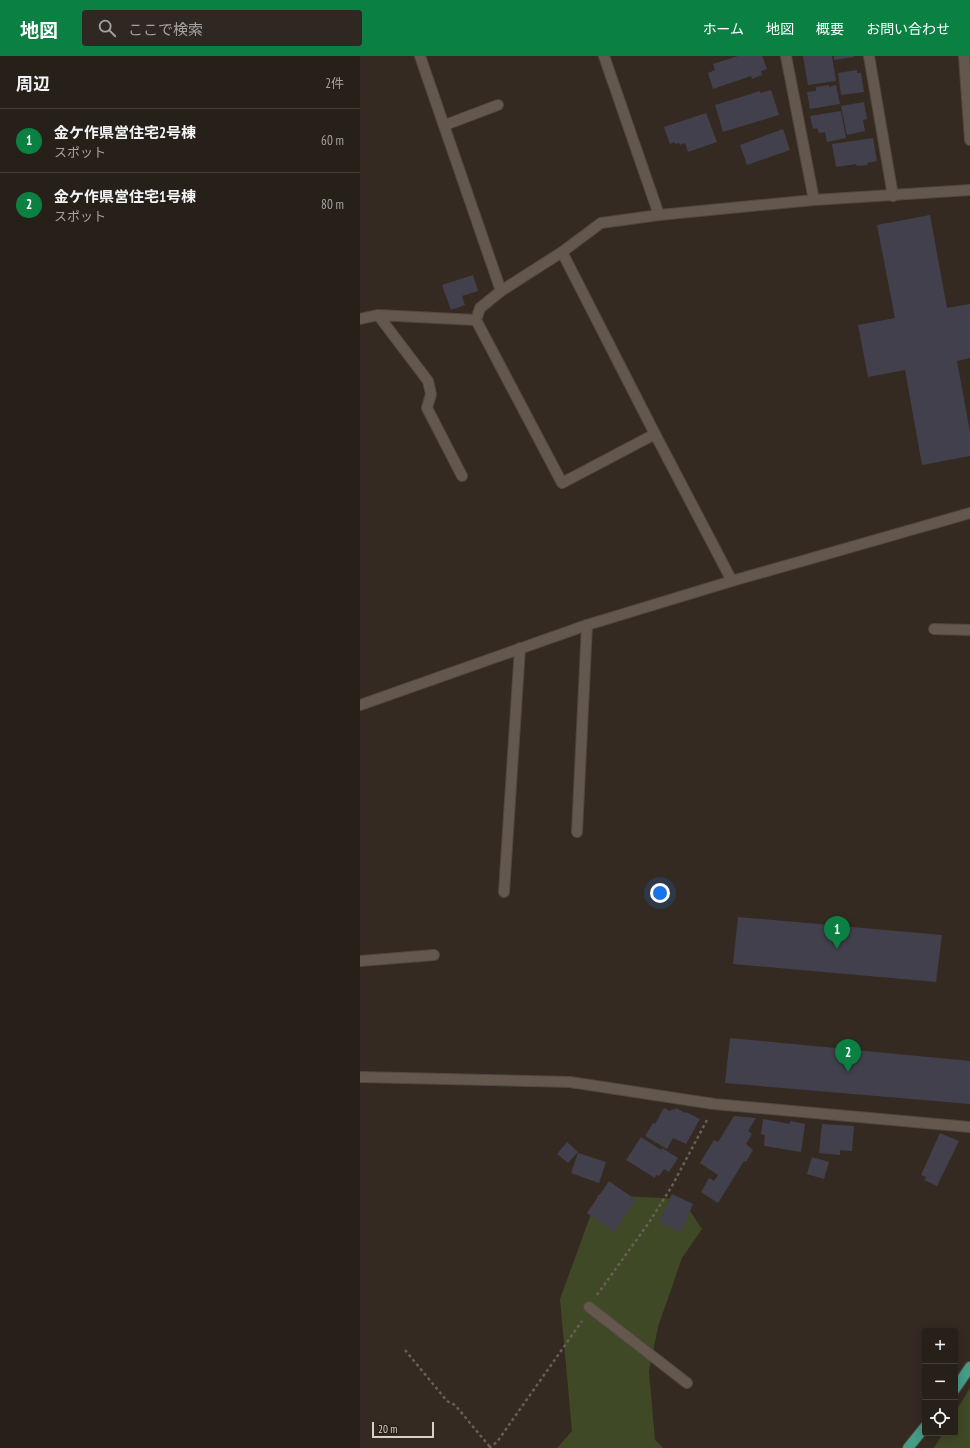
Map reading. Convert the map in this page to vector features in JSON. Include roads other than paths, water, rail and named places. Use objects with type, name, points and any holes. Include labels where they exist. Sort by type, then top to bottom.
[{"type":"main road","points":[[958,1384],[970,1366]]},
{"type":"main road","points":[[908,1448],[922,1431]]},
{"type":"street","points":[[420,56],[502,291]]},
{"type":"street","points":[[604,56],[659,215]]},
{"type":"street","points":[[786,56],[814,200]]},
{"type":"street","points":[[869,56],[893,196]]},
{"type":"street","points":[[964,56],[970,140]]},
{"type":"street","points":[[445,125],[498,105]]},
{"type":"street","points":[[654,434],[562,483],[476,320],[480,308],[502,291],[562,252],[601,223],[659,215],[814,200],[970,190]]},
{"type":"street","points":[[562,252],[654,434],[732,581]]},
{"type":"street","points":[[360,319],[378,315],[476,320]]},
{"type":"street","points":[[378,315],[428,381],[431,394],[428,408],[462,476]]},
{"type":"street","points":[[360,705],[587,625],[732,581],[970,513]]},
{"type":"street","points":[[577,832],[587,625]]},
{"type":"street","points":[[934,629],[970,630]]},
{"type":"street","points":[[504,892],[520,648]]},
{"type":"street","points":[[360,961],[434,956]]},
{"type":"street","points":[[360,1077],[570,1082],[714,1104],[970,1127]]},
{"type":"street","points":[[589,1307],[687,1383]]},
{"type":"place","name":"金ケ作県営住宅2号棟","points":[[837,949]]},
{"type":"place","name":"金ケ作県営住宅1号棟","points":[[848,1072]]}]
